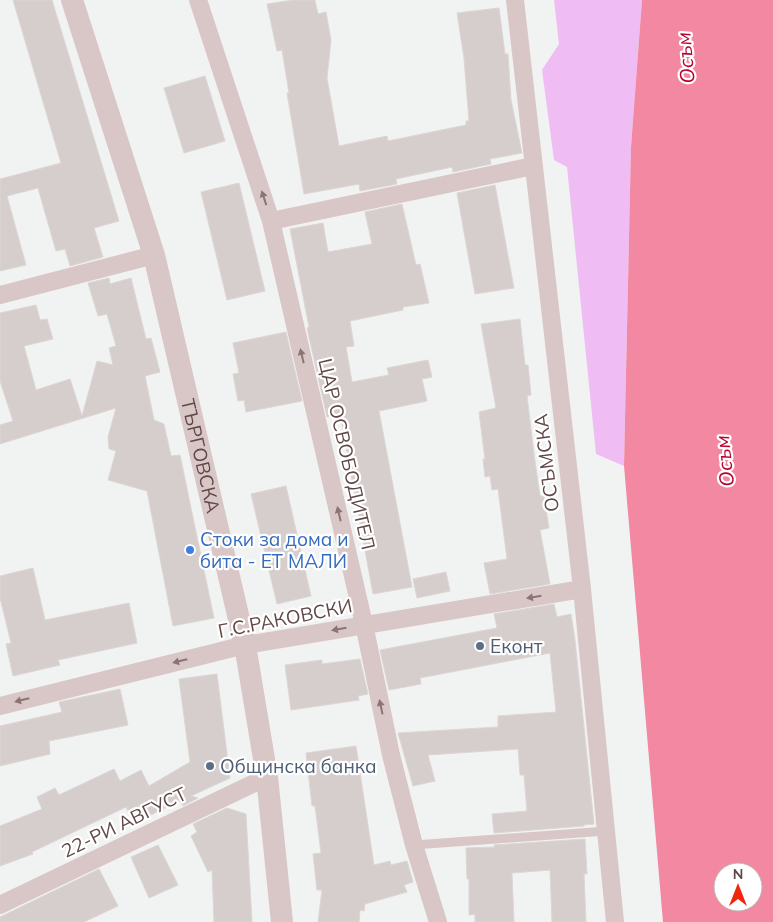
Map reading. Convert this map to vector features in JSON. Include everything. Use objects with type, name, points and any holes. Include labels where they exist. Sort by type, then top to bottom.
[{"type":"street","name":"ТЪРГОВСКА","points":[[72,0],[154,255],[245,645],[267,777],[282,922]]},
{"type":"street","name":"ЦАР ОСВОБОДИТЕЛ","points":[[198,0],[272,221],[364,624],[391,755],[414,845],[438,922]]},
{"type":"street","name":"ОСЪМСКА","points":[[515,0],[582,589],[616,922]]},
{"type":"street","points":[[272,221],[533,166]]},
{"type":"street","points":[[0,295],[154,255]]},
{"type":"street","name":"Г.С.РАКОВСКИ","points":[[0,706],[245,645],[582,589]]},
{"type":"street","name":"22-РИ АВГУСТ","points":[[0,905],[267,777]]},
{"type":"lane","points":[[414,845],[607,831]]},
{"type":"shaded area","points":[[554,0],[642,0],[631,147],[624,466],[596,454],[567,167],[554,160],[542,70],[559,44]]},
{"type":"water","name":"Осъм","points":[[642,0],[773,0],[773,922],[663,922],[624,466],[631,147]]},
{"type":"building","points":[[13,0],[52,0],[119,221],[94,228],[103,257],[70,266],[65,249],[56,251],[38,188],[7,196],[26,265],[0,271],[0,179],[61,163]]},
{"type":"building","points":[[293,0],[315,0],[318,14],[326,12],[331,40],[327,78],[339,146],[387,136],[388,141],[466,125],[466,121],[469,121],[464,58],[457,13],[499,8],[505,54],[508,54],[511,100],[522,153],[490,159],[491,164],[453,172],[452,167],[396,179],[397,184],[360,191],[359,184],[304,194],[287,93],[289,93],[282,50],[277,51],[267,4]]},
{"type":"building","points":[[205,76],[225,141],[184,153],[164,88]]},
{"type":"building","points":[[239,183],[265,291],[227,300],[201,192]]},
{"type":"building","points":[[495,185],[514,288],[475,294],[457,193]]},
{"type":"building","points":[[402,204],[416,265],[420,264],[429,303],[403,307],[403,310],[350,321],[354,346],[346,347],[352,382],[389,375],[387,368],[428,360],[432,377],[422,379],[427,401],[379,411],[412,587],[373,594],[340,414],[327,417],[307,328],[309,327],[290,229],[323,223],[328,252],[372,244],[365,212]]},
{"type":"building","points":[[109,278],[110,284],[131,278],[146,339],[151,338],[160,372],[145,376],[154,420],[164,424],[171,456],[180,455],[214,618],[173,626],[147,491],[108,480],[116,451],[109,449],[108,437],[116,408],[0,444],[0,425],[13,421],[0,381],[0,313],[36,305],[40,320],[47,319],[53,339],[24,346],[36,390],[70,379],[82,416],[97,361],[113,365],[109,348],[116,346],[107,314],[98,316],[88,283]]},
{"type":"building","points":[[520,319],[525,365],[528,365],[531,395],[527,396],[534,454],[540,496],[544,496],[549,528],[540,530],[550,584],[490,594],[484,563],[507,559],[498,489],[492,490],[490,476],[485,477],[483,459],[485,459],[479,412],[496,408],[481,324]]},
{"type":"building","points":[[286,332],[302,401],[246,412],[244,400],[238,401],[233,374],[239,373],[233,343]]},
{"type":"building","points":[[286,486],[311,596],[277,604],[251,494]]},
{"type":"building","points":[[33,568],[45,620],[129,603],[137,643],[58,660],[60,665],[13,676],[6,644],[11,643],[0,598],[0,576]]},
{"type":"building","points":[[446,572],[450,591],[417,598],[413,579]]},
{"type":"building","points":[[554,604],[557,617],[571,614],[594,824],[494,833],[492,814],[527,811],[524,775],[520,775],[518,749],[428,755],[435,781],[413,786],[398,733],[498,727],[498,716],[556,712],[550,653],[420,678],[421,684],[389,690],[380,650],[497,628],[494,614]]},
{"type":"building","points":[[360,659],[368,694],[358,696],[359,700],[291,710],[285,665],[322,660],[322,664]]},
{"type":"building","points":[[217,674],[230,778],[191,796],[198,798],[183,806],[180,801],[134,823],[126,807],[32,852],[33,854],[0,866],[0,826],[42,809],[37,797],[55,788],[59,795],[114,769],[120,781],[141,770],[149,786],[190,762],[179,679]]},
{"type":"building","points":[[120,689],[128,725],[49,741],[50,754],[0,766],[0,726],[62,712],[59,702]]},
{"type":"building","points":[[356,746],[374,865],[390,861],[391,865],[407,861],[413,882],[404,885],[407,892],[365,904],[364,911],[360,910],[359,922],[318,922],[322,890],[317,890],[313,854],[321,853],[315,806],[312,806],[306,753]]},
{"type":"building","points":[[227,808],[246,814],[252,922],[214,922],[212,870],[208,872],[191,836],[197,832],[193,824]]},
{"type":"building","points":[[585,839],[587,874],[584,874],[586,922],[552,922],[550,870],[512,873],[514,922],[475,922],[475,914],[469,915],[469,879],[467,879],[466,848]]},
{"type":"building","points":[[158,845],[178,885],[149,898],[131,857]]},
{"type":"building","points":[[99,869],[118,906],[84,922],[0,922],[0,917]]},
{"type":"place","name":"Стоки за дома и бита - ЕТ МАЛИ","points":[[190,550]]},
{"type":"place","name":"Еконт","points":[[480,646]]},
{"type":"place","name":"Общинска банка","points":[[210,766]]}]
